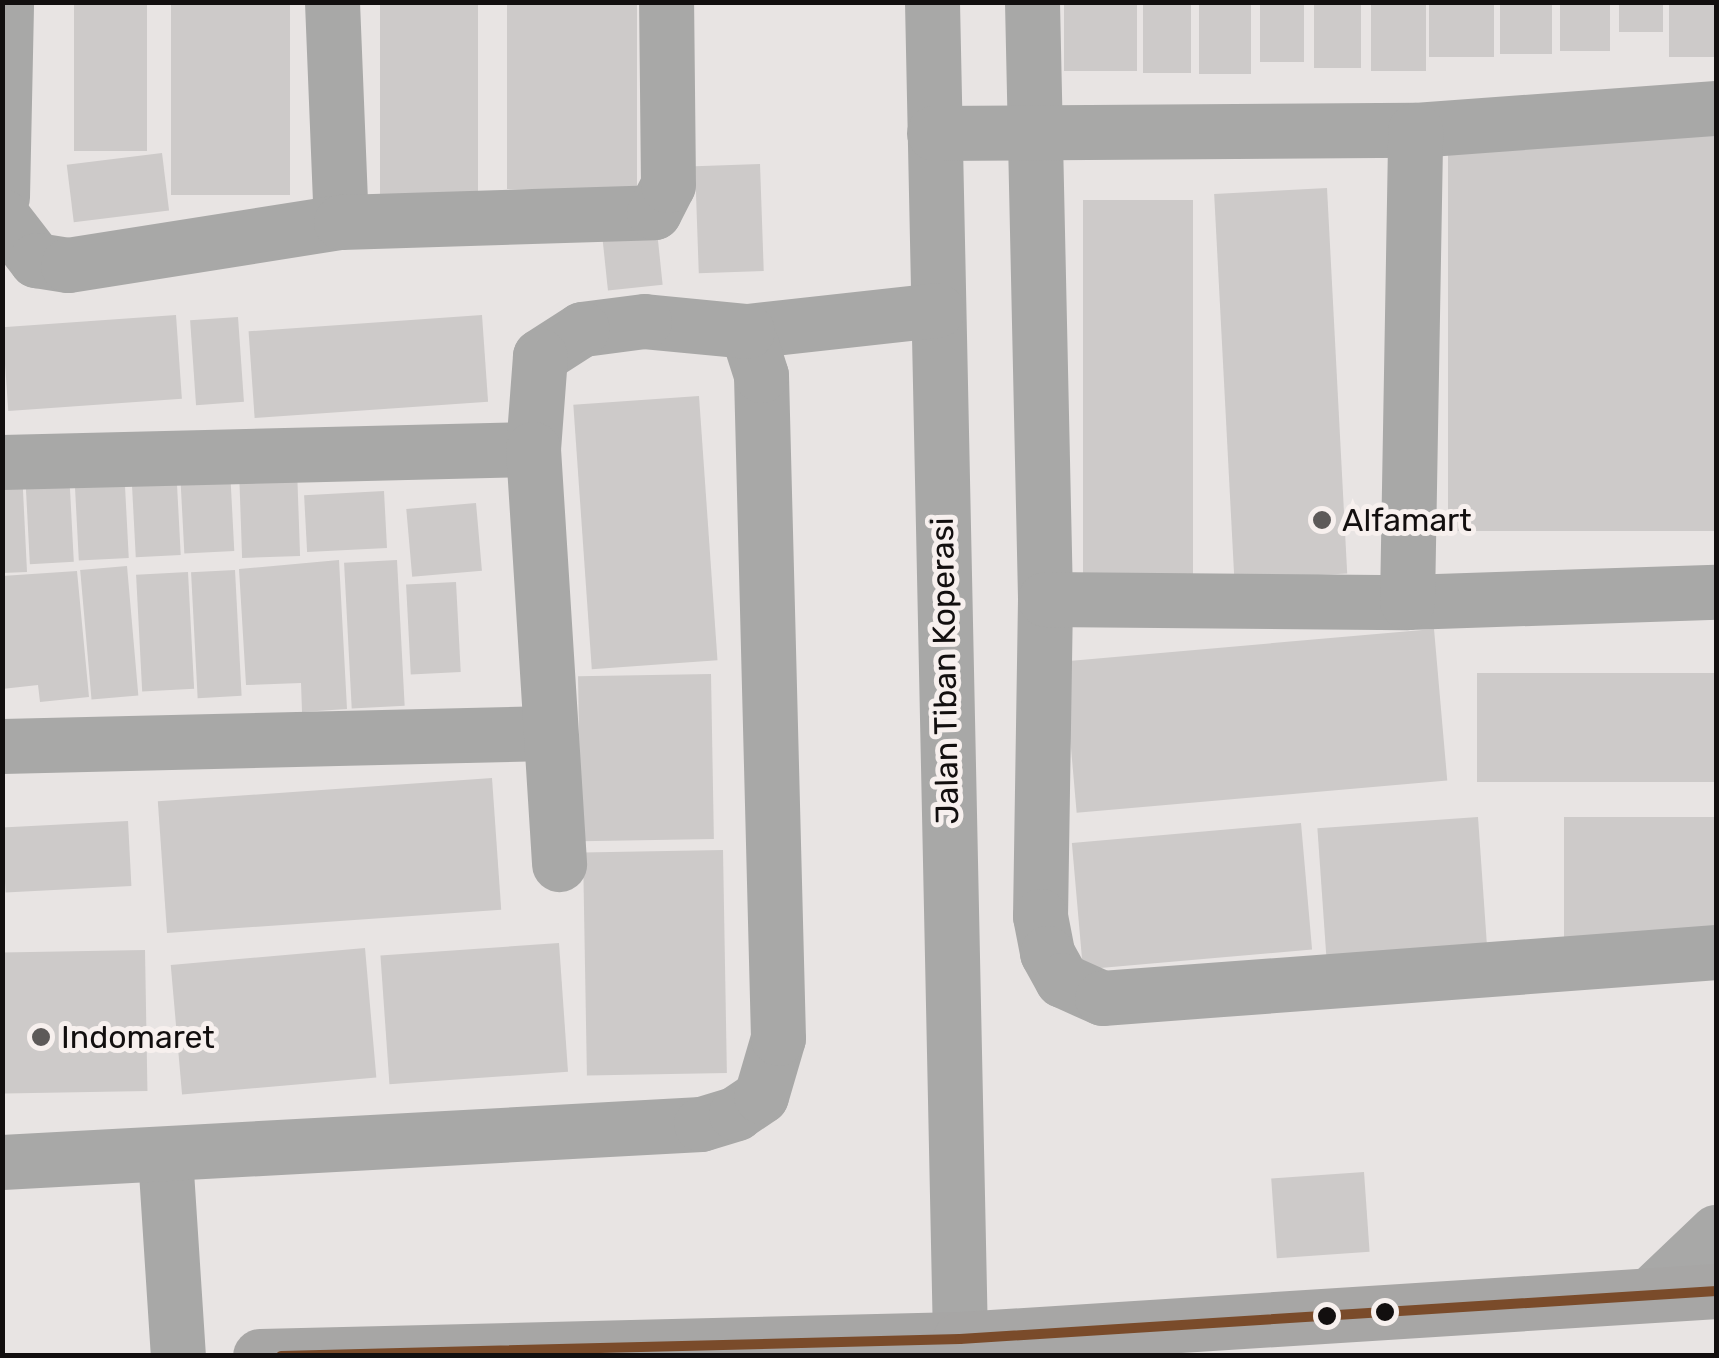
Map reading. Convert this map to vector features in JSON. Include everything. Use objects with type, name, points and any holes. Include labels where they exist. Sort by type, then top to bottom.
[{"type":"highway","points":[[260,1356],[960,1339],[1716,1291]]},
{"type":"street","points":[[2,197],[6,2]]},
{"type":"street","points":[[332,2],[341,222]]},
{"type":"street","points":[[2,216],[36,260],[68,265],[341,222],[654,212],[668,185],[666,2]]},
{"type":"street","name":"Jalan Tiban Koperasi","points":[[932,2],[960,1339]]},
{"type":"street","points":[[1032,2],[1045,599],[1040,916],[1047,953],[1062,980],[1076,991],[1102,998],[1716,952]]},
{"type":"street","points":[[934,133],[1415,130],[1716,108]]},
{"type":"street","points":[[1407,602],[1415,130]]},
{"type":"street","points":[[559,864],[533,449],[540,356],[553,344],[582,329],[644,322],[747,331],[936,310]]},
{"type":"street","points":[[2,1162],[702,1124],[736,1114],[761,1096],[778,1038],[760,376],[747,331]]},
{"type":"street","points":[[2,462],[533,449]]},
{"type":"street","points":[[1045,599],[1407,602],[1716,592]]},
{"type":"street","points":[[2,746],[548,732]]},
{"type":"street","points":[[165,1156],[178,1356]]},
{"type":"street","points":[[1654,1292],[1716,1232]]},
{"type":"building","points":[[74,2],[147,2],[147,151],[74,151]]},
{"type":"building","points":[[171,2],[290,2],[290,195],[171,195]]},
{"type":"building","points":[[380,2],[478,2],[478,199],[380,199]]},
{"type":"building","points":[[507,2],[637,2],[637,189],[507,189]]},
{"type":"building","points":[[1064,2],[1137,2],[1137,71],[1064,71]]},
{"type":"building","points":[[1143,2],[1191,2],[1191,73],[1143,73]]},
{"type":"building","points":[[1199,2],[1251,2],[1251,74],[1199,74]]},
{"type":"building","points":[[1260,2],[1304,2],[1304,62],[1260,62]]},
{"type":"building","points":[[1314,2],[1361,2],[1361,68],[1314,68]]},
{"type":"building","points":[[1371,2],[1426,2],[1426,71],[1371,71]]},
{"type":"building","points":[[1429,2],[1494,2],[1494,57],[1429,57]]},
{"type":"building","points":[[1500,2],[1552,2],[1552,54],[1500,54]]},
{"type":"building","points":[[1560,2],[1610,2],[1610,51],[1560,51]]},
{"type":"building","points":[[1619,2],[1663,2],[1663,32],[1619,32]]},
{"type":"building","points":[[1669,2],[1716,2],[1716,57],[1669,57]]},
{"type":"building","points":[[1448,123],[1716,123],[1716,531],[1448,531]]},
{"type":"building","points":[[162,153],[169,211],[74,222],[67,165]]},
{"type":"building","points":[[760,164],[764,271],[699,273],[695,166]]},
{"type":"building","points":[[1327,188],[1347,573],[1234,579],[1214,194]]},
{"type":"building","points":[[1083,200],[1193,200],[1193,581],[1083,581]]},
{"type":"building","points":[[657,231],[663,285],[608,290],[602,237]]},
{"type":"building","points":[[176,315],[182,399],[8,411],[2,327]]},
{"type":"building","points":[[482,315],[488,402],[255,418],[249,331]]},
{"type":"building","points":[[238,317],[244,402],[196,405],[190,320]]},
{"type":"building","points":[[699,396],[717,660],[592,669],[573,405]]},
{"type":"building","points":[[176,465],[181,555],[136,557],[131,467]]},
{"type":"building","points":[[124,467],[129,558],[79,560],[74,470]]},
{"type":"building","points":[[297,468],[300,556],[242,558],[239,470]]},
{"type":"building","points":[[230,469],[234,551],[184,554],[180,472]]},
{"type":"building","points":[[22,470],[27,572],[2,573],[2,471]]},
{"type":"building","points":[[69,470],[74,562],[30,564],[25,472]]},
{"type":"building","points":[[384,491],[387,548],[307,552],[304,495]]},
{"type":"building","points":[[476,503],[482,571],[412,577],[406,509]]},
{"type":"building","points":[[339,560],[347,709],[302,712],[301,683],[246,685],[239,569]]},
{"type":"building","points":[[397,560],[405,706],[352,709],[344,563]]},
{"type":"building","points":[[127,566],[138,696],[92,700],[80,570]]},
{"type":"building","points":[[235,570],[242,696],[198,698],[191,572]]},
{"type":"building","points":[[77,571],[89,697],[40,702],[38,685],[2,689],[2,576]]},
{"type":"building","points":[[188,572],[194,689],[142,692],[136,575]]},
{"type":"building","points":[[456,582],[461,672],[411,674],[406,585]]},
{"type":"building","points":[[1434,629],[1447,780],[1077,813],[1063,661]]},
{"type":"building","points":[[1477,673],[1716,673],[1716,782],[1477,782]]},
{"type":"building","points":[[711,674],[714,839],[581,841],[578,676]]},
{"type":"building","points":[[492,778],[501,910],[167,933],[158,801]]},
{"type":"building","points":[[1478,817],[1488,961],[1327,972],[1317,828]]},
{"type":"building","points":[[1564,817],[1716,817],[1716,943],[1564,943]]},
{"type":"building","points":[[128,821],[131,886],[6,893],[2,828]]},
{"type":"building","points":[[1301,823],[1312,950],[1083,970],[1072,843]]},
{"type":"building","points":[[723,850],[727,1073],[587,1075],[583,852]]},
{"type":"building","points":[[559,943],[568,1072],[389,1084],[380,955]]},
{"type":"building","points":[[365,948],[376,1078],[182,1095],[171,965]]},
{"type":"building","points":[[145,950],[147,1091],[4,1093],[2,952]]},
{"type":"building","points":[[1364,1172],[1370,1252],[1277,1258],[1271,1178]]},
{"type":"transit line","points":[[281,1356],[960,1339],[1716,1291]]},
{"type":"place","name":"Alfamart","points":[[1322,520]]},
{"type":"place","name":"Indomaret","points":[[41,1037]]}]
